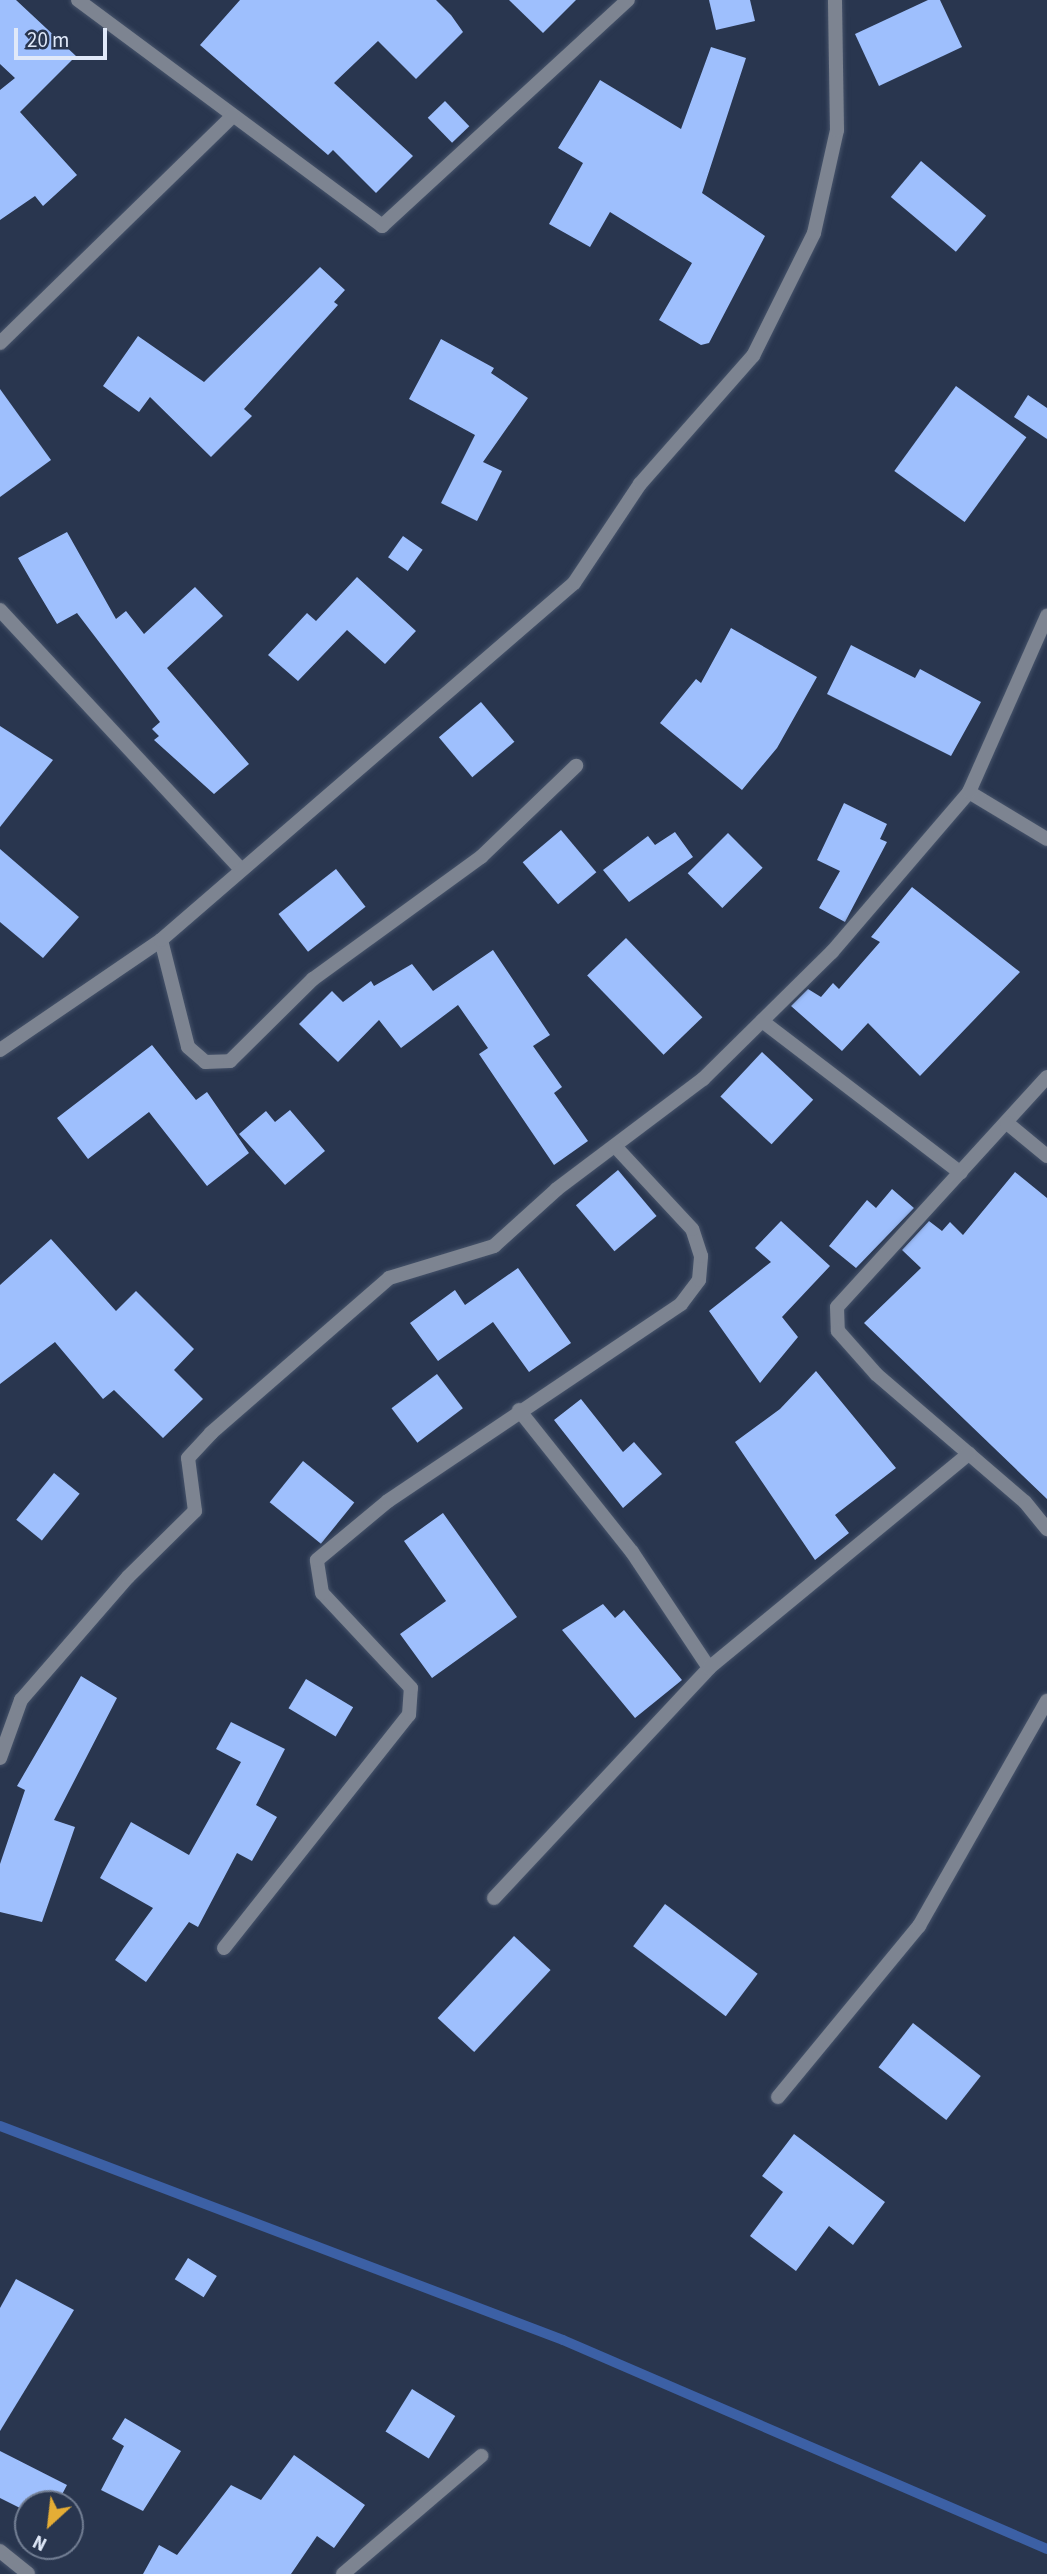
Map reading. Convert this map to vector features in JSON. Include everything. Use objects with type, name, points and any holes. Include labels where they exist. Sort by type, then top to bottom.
[{"type":"street","points":[[78,0],[382,226],[628,0]]},
{"type":"street","points":[[0,1051],[161,940],[573,583],[640,484],[753,356],[814,233],[837,130],[835,0]]},
{"type":"street","points":[[0,343],[233,116]]},
{"type":"street","points":[[0,610],[242,869]]},
{"type":"street","points":[[0,1758],[21,1700],[128,1577],[195,1511],[188,1458],[211,1433],[389,1278],[494,1245],[615,1146],[703,1079],[832,952],[969,792],[1047,616]]},
{"type":"street","points":[[161,940],[188,1047],[205,1062],[230,1061],[313,979],[481,857],[576,766]]},
{"type":"street","points":[[969,792],[1047,839]]},
{"type":"street","points":[[762,1021],[961,1173]]},
{"type":"street","points":[[1047,1077],[837,1307],[838,1331],[876,1374],[969,1454],[1047,1530]]},
{"type":"street","points":[[1007,1123],[1047,1156]]},
{"type":"street","points":[[224,1948],[409,1716],[411,1688],[323,1593],[317,1560],[519,1410],[681,1304],[699,1280],[701,1256],[692,1229],[615,1146]]},
{"type":"street","points":[[519,1410],[632,1552],[709,1668]]},
{"type":"street","points":[[495,1898],[709,1668],[969,1454]]},
{"type":"street","points":[[778,2096],[919,1926],[1047,1700]]},
{"type":"street","points":[[343,2574],[481,2456]]},
{"type":"street","points":[[0,2551],[27,2574]]},
{"type":"building","points":[[0,0],[16,0],[76,56],[20,112],[77,175],[43,206],[35,196],[0,220],[0,90],[15,78],[0,64]]},
{"type":"building","points":[[240,0],[436,0],[463,32],[416,79],[378,41],[334,83],[413,156],[376,193],[333,150],[328,155],[200,45]]},
{"type":"building","points":[[509,0],[576,0],[543,33]]},
{"type":"building","points":[[709,0],[750,0],[755,21],[716,30]]},
{"type":"building","points":[[928,0],[940,0],[962,47],[879,86],[855,34]]},
{"type":"building","points":[[711,47],[746,58],[702,193],[765,236],[709,343],[701,345],[659,320],[692,263],[610,212],[590,247],[549,224],[583,163],[558,148],[600,80],[681,129]]},
{"type":"building","points":[[445,101],[469,126],[452,143],[428,118]]},
{"type":"building","points":[[921,161],[986,216],[956,252],[891,197]]},
{"type":"building","points":[[320,267],[345,290],[334,302],[338,305],[244,409],[252,416],[211,457],[150,397],[139,412],[103,386],[138,336],[204,382]]},
{"type":"building","points":[[441,339],[494,368],[491,373],[528,398],[483,462],[502,471],[477,521],[441,503],[475,435],[409,399]]},
{"type":"building","points":[[956,386],[1026,437],[965,522],[894,471]]},
{"type":"building","points":[[0,389],[51,460],[0,497]]},
{"type":"building","points":[[1028,395],[1047,408],[1047,439],[1014,417]]},
{"type":"building","points":[[67,532],[116,619],[126,611],[144,634],[195,587],[223,616],[167,668],[249,764],[214,794],[154,740],[159,736],[152,729],[160,722],[77,613],[57,624],[18,558]]},
{"type":"building","points":[[403,536],[423,550],[408,571],[388,557]]},
{"type":"building","points":[[357,577],[416,631],[385,664],[347,630],[298,681],[268,655],[307,613],[316,621]]},
{"type":"building","points":[[731,628],[817,677],[777,748],[742,790],[660,723],[696,679],[701,683]]},
{"type":"building","points":[[851,645],[915,678],[920,669],[981,702],[951,756],[827,694]]},
{"type":"building","points":[[481,702],[514,742],[472,777],[439,737]]},
{"type":"building","points":[[0,726],[53,760],[0,827]]},
{"type":"building","points":[[844,803],[887,824],[880,839],[887,842],[845,922],[819,908],[840,871],[817,860]]},
{"type":"building","points":[[561,830],[596,872],[558,904],[523,862]]},
{"type":"building","points":[[675,832],[693,857],[629,902],[603,870],[648,836],[655,845]]},
{"type":"building","points":[[728,833],[763,868],[722,908],[688,873]]},
{"type":"building","points":[[0,849],[79,917],[43,958],[0,922]]},
{"type":"building","points":[[336,869],[366,907],[308,952],[278,914]]},
{"type":"building","points":[[912,887],[1020,972],[920,1076],[868,1023],[842,1051],[791,1006],[808,989],[821,997],[833,983],[839,989],[880,942],[871,937]]},
{"type":"building","points":[[626,938],[702,1017],[664,1055],[587,976]]},
{"type":"building","points":[[493,950],[550,1035],[533,1046],[562,1087],[554,1093],[588,1141],[554,1165],[479,1054],[488,1048],[458,1005],[401,1048],[379,1020],[338,1062],[299,1024],[332,991],[343,1002],[371,981],[374,986],[412,964],[433,991]]},
{"type":"building","points":[[152,1045],[196,1100],[207,1092],[249,1153],[207,1186],[149,1112],[88,1159],[57,1118]]},
{"type":"building","points":[[762,1052],[813,1100],[772,1144],[720,1097]]},
{"type":"building","points":[[290,1110],[325,1151],[285,1185],[239,1134],[266,1111],[275,1122]]},
{"type":"building","points":[[618,1170],[657,1216],[614,1251],[576,1205]]},
{"type":"building","points":[[1015,1172],[1047,1198],[1047,1499],[864,1323],[921,1268],[902,1250],[929,1221],[942,1231],[950,1222],[963,1235]]},
{"type":"building","points":[[892,1189],[914,1208],[856,1268],[829,1246],[867,1200],[876,1208]]},
{"type":"building","points":[[781,1221],[830,1266],[782,1317],[798,1337],[760,1383],[709,1311],[771,1262],[755,1248]]},
{"type":"building","points":[[51,1239],[116,1311],[136,1291],[194,1349],[174,1370],[203,1399],[163,1438],[114,1390],[103,1399],[55,1342],[0,1384],[0,1285]]},
{"type":"building","points":[[518,1268],[571,1343],[529,1372],[493,1322],[438,1361],[410,1323],[455,1290],[465,1305]]},
{"type":"building","points":[[816,1371],[896,1468],[835,1515],[849,1533],[815,1560],[735,1442],[780,1409]]},
{"type":"building","points":[[437,1374],[463,1408],[417,1443],[391,1408]]},
{"type":"building","points":[[581,1399],[623,1452],[634,1442],[662,1474],[623,1508],[554,1420]]},
{"type":"building","points":[[303,1461],[354,1503],[321,1544],[270,1502]]},
{"type":"building","points":[[54,1473],[80,1494],[42,1540],[16,1520]]},
{"type":"building","points":[[443,1513],[517,1617],[432,1678],[400,1634],[446,1601],[404,1541]]},
{"type":"building","points":[[603,1604],[615,1618],[624,1610],[682,1680],[635,1718],[562,1630]]},
{"type":"building","points":[[81,1676],[117,1698],[54,1820],[75,1827],[42,1922],[0,1912],[0,1864],[25,1790],[17,1786]]},
{"type":"building","points":[[306,1679],[353,1707],[336,1736],[288,1708]]},
{"type":"building","points":[[231,1722],[285,1749],[256,1805],[277,1817],[252,1861],[237,1853],[198,1927],[189,1922],[146,1982],[115,1960],[153,1908],[100,1878],[131,1822],[189,1855],[241,1762],[216,1749]]},
{"type":"building","points":[[665,1904],[758,1974],[726,2016],[633,1946]]},
{"type":"building","points":[[514,1936],[551,1970],[474,2052],[438,2018]]},
{"type":"building","points":[[913,2023],[981,2076],[946,2120],[879,2067]]},
{"type":"building","points":[[794,2134],[885,2202],[853,2245],[829,2226],[796,2271],[750,2236],[783,2192],[762,2176]]},
{"type":"building","points":[[188,2258],[217,2276],[204,2297],[175,2279]]},
{"type":"building","points":[[16,2279],[74,2310],[0,2431],[0,2308]]},
{"type":"building","points":[[412,2389],[455,2416],[429,2458],[386,2431]]},
{"type":"building","points":[[125,2418],[181,2451],[143,2511],[101,2490],[124,2446],[112,2439]]},
{"type":"building","points":[[0,2451],[67,2485],[64,2490],[14,2490],[14,2505],[0,2498]]},
{"type":"building","points":[[294,2455],[365,2505],[334,2548],[317,2536],[291,2574],[143,2574],[159,2545],[177,2555],[231,2485],[261,2500]]},
{"type":"waterway","points":[[0,2126],[563,2340],[1047,2549]]}]
